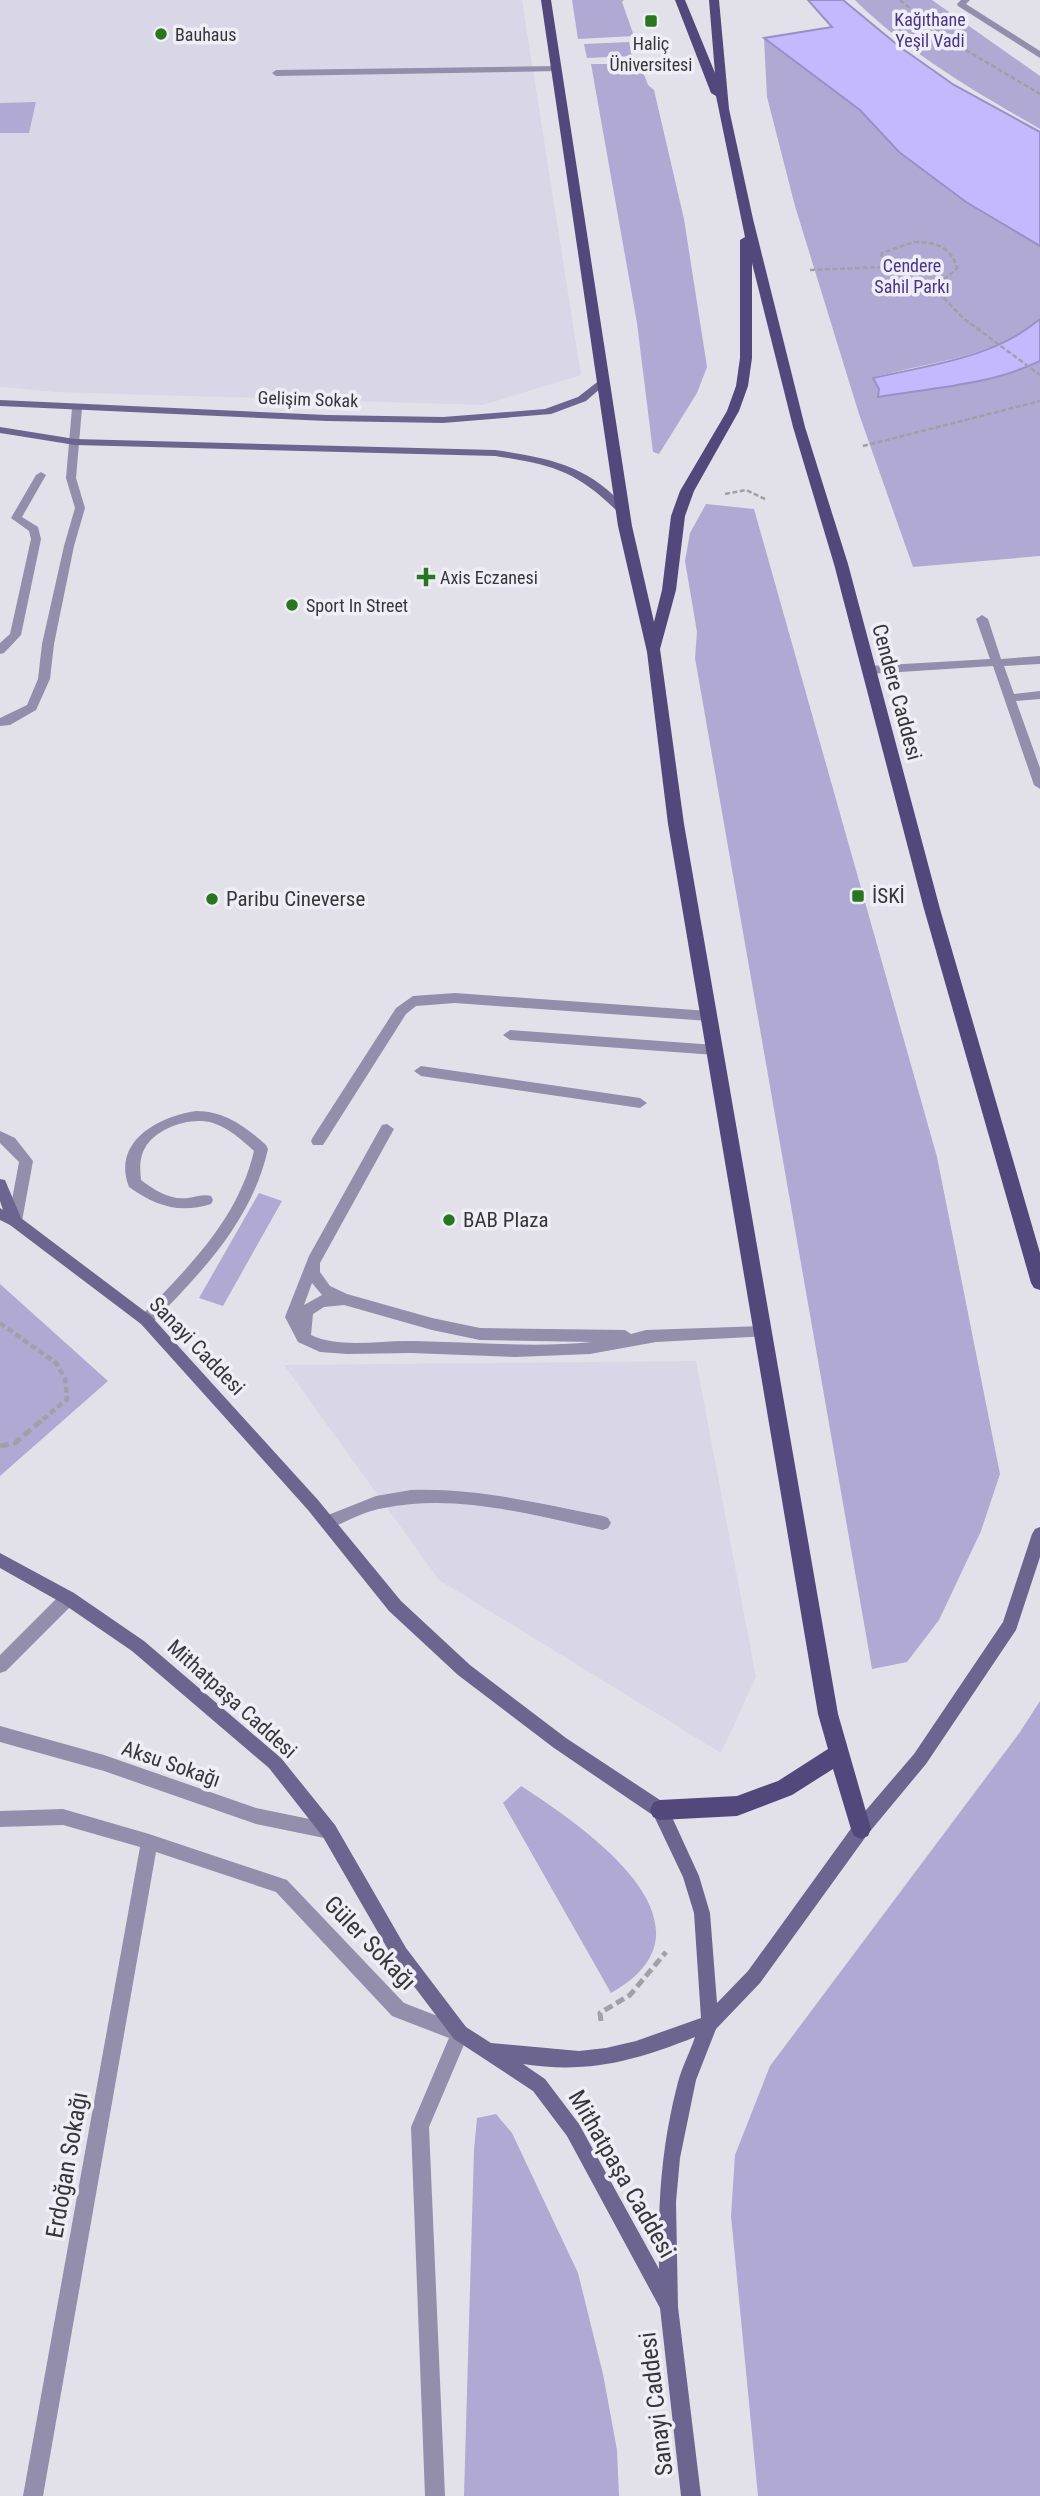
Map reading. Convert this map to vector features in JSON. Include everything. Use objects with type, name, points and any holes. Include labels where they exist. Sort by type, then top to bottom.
[{"type":"main road","points":[[546,0],[624,512],[654,652],[676,824],[828,1714],[861,1829]]},
{"type":"main road","name":"Cendere Caddesi","points":[[680,0],[723,109]]},
{"type":"main road","name":"Cendere Caddesi","points":[[714,0],[723,109],[747,219],[799,426],[841,564],[932,909],[1040,1283]]},
{"type":"main road","points":[[654,652],[669,590],[678,516],[687,492],[733,411],[742,386],[746,358],[747,219]]},
{"type":"main road","points":[[660,1810],[737,1806],[785,1788],[840,1753]]},
{"type":"street","points":[[966,0],[961,4],[1040,55]]},
{"type":"street","points":[[276,73],[557,69]]},
{"type":"street","name":"Gelişim Sokak","points":[[0,403],[327,418],[443,420],[547,412],[582,399],[605,379]]},
{"type":"street","points":[[0,722],[6,722],[32,707],[44,679],[48,643],[80,508],[71,478],[77,408]]},
{"type":"street","points":[[0,430],[75,442],[495,453],[554,462],[599,485],[624,512]]},
{"type":"street","points":[[0,650],[15,635],[36,539],[34,529],[16,518],[41,475]]},
{"type":"street","points":[[982,619],[1040,785]]},
{"type":"street","points":[[869,670],[1040,660]]},
{"type":"street","points":[[1009,698],[1040,695]]},
{"type":"street","points":[[318,1141],[401,1011],[413,1001],[455,998],[709,1016]]},
{"type":"street","points":[[510,1035],[715,1050]]},
{"type":"street","points":[[421,1071],[640,1103]]},
{"type":"street","points":[[146,1320],[217,1244],[258,1172],[261,1149],[241,1131],[214,1117],[193,1116],[160,1127],[140,1143],[132,1164],[134,1183],[158,1201],[188,1205],[206,1200]]},
{"type":"street","points":[[387,1129],[316,1256],[292,1317],[303,1338],[320,1346],[347,1348],[411,1347],[515,1351],[590,1348],[655,1336]]},
{"type":"street","points":[[0,1136],[10,1142],[26,1161],[15,1221]]},
{"type":"street","points":[[0,1184],[15,1221]]},
{"type":"street","name":"Sanayi Caddesi","points":[[0,1214],[15,1221],[146,1320],[328,1522],[395,1605],[464,1670],[560,1743],[660,1810]]},
{"type":"street","points":[[316,1256],[313,1273],[325,1290],[344,1299],[432,1324],[480,1334],[655,1336],[763,1332]]},
{"type":"street","points":[[303,1338],[306,1311],[321,1301],[344,1299]]},
{"type":"street","points":[[328,1522],[381,1502],[422,1495],[455,1494],[603,1523]]},
{"type":"street","points":[[710,2024],[754,1977],[861,1829],[920,1759],[1010,1625],[1040,1534]]},
{"type":"street","name":"Mithatpaşa Caddesi","points":[[0,1560],[68,1598],[138,1646],[275,1763],[329,1831],[400,1954],[460,2033],[539,2085],[573,2130],[669,2306]]},
{"type":"street","points":[[0,1666],[68,1598]]},
{"type":"street","name":"Aksu Sokağı","points":[[0,1734],[104,1763],[256,1816],[329,1831]]},
{"type":"street","points":[[660,1810],[691,1876],[702,1913],[710,2024]]},
{"type":"street","name":"Güler Sokağı","points":[[0,1819],[63,1817],[149,1842],[281,1886],[398,2010],[460,2033]]},
{"type":"street","name":"Erdoğan Sokağı","points":[[33,2496],[149,1842]]},
{"type":"street","name":"Sanayi Caddesi","points":[[691,2496],[669,2306],[667,2202],[671,2158],[687,2080],[710,2024]]},
{"type":"street","name":"Mithatpaşa Caddesi","points":[[489,2050],[550,2060],[604,2056],[641,2049],[710,2024]]},
{"type":"street","points":[[435,2496],[420,2127],[460,2033]]},
{"type":"path","points":[[881,267],[882,253],[893,245],[909,241],[929,243],[947,249],[956,258],[957,268],[951,276],[937,283],[918,284]]},
{"type":"path","points":[[810,271],[881,267],[896,279],[918,284],[943,297],[963,318],[1040,374]]},
{"type":"path","points":[[863,446],[1040,401]]},
{"type":"path","points":[[720,494],[746,491],[765,499]]},
{"type":"path","points":[[0,1323],[56,1363],[65,1378],[67,1399],[15,1443],[0,1446]]},
{"type":"path","points":[[604,2056],[600,2012],[630,1995],[666,1954],[669,1943]]},
{"type":"shaded area","points":[[0,0],[522,0],[581,375],[483,405],[55,392],[0,387]]},
{"type":"shaded area","points":[[808,0],[843,0],[900,47],[954,85],[1040,132],[1040,246],[966,202],[899,152],[860,110],[764,38],[832,27]]},
{"type":"shaded area","points":[[1040,319],[1040,361],[981,381],[878,397],[879,389],[873,378],[939,364],[982,351],[1003,343]]},
{"type":"shaded area","points":[[696,1361],[756,1677],[721,1753],[439,1580],[284,1365]]},
{"type":"green space","points":[[572,0],[624,0],[622,2],[634,36],[578,39]]},
{"type":"green space","name":"Kağıthane Yeşil Vadi","points":[[855,0],[932,0],[1040,76],[1040,129],[967,86],[920,54]]},
{"type":"green space","name":"Cendere Sahil Parkı","points":[[764,38],[860,109],[899,153],[966,202],[1040,246],[1040,319],[1002,343],[981,351],[873,378],[879,389],[878,397],[994,377],[1040,361],[1040,556],[913,567],[859,414],[795,206],[767,97]]},
{"type":"green space","points":[[629,42],[632,56],[587,58],[584,44]]},
{"type":"green space","points":[[591,64],[640,64],[648,85],[654,90],[684,219],[707,367],[697,393],[659,454],[653,452],[637,323]]},
{"type":"green space","points":[[36,102],[29,133],[0,133],[0,103]]},
{"type":"green space","points":[[706,504],[754,509],[937,1157],[1000,1474],[981,1531],[939,1620],[907,1662],[872,1669],[695,658],[697,632],[685,561],[690,533]]},
{"type":"green space","points":[[259,1193],[282,1201],[223,1306],[199,1298]]},
{"type":"green space","points":[[0,1284],[108,1381],[0,1476]]},
{"type":"green space","points":[[1040,1701],[1040,2496],[758,2496],[731,2216],[735,2155],[770,2066],[1020,1732]]},
{"type":"green space","points":[[521,1786],[608,1851],[634,1879],[651,1909],[656,1938],[644,1967],[611,1993],[503,1803]]},
{"type":"green space","points":[[496,2114],[512,2133],[578,2273],[603,2374],[617,2450],[619,2496],[464,2496],[474,2150],[477,2118]]},
{"type":"place","name":"Haliç Üniversitesi","points":[[651,21]]},
{"type":"place","name":"Bauhaus","points":[[161,34]]},
{"type":"place","name":"Axis Eczanesi","points":[[426,577]]},
{"type":"place","name":"Sport In Street","points":[[292,605]]},
{"type":"place","name":"İSKİ","points":[[858,896]]},
{"type":"place","name":"Paribu Cineverse","points":[[212,899]]},
{"type":"place","name":"BAB Plaza","points":[[449,1220]]}]
